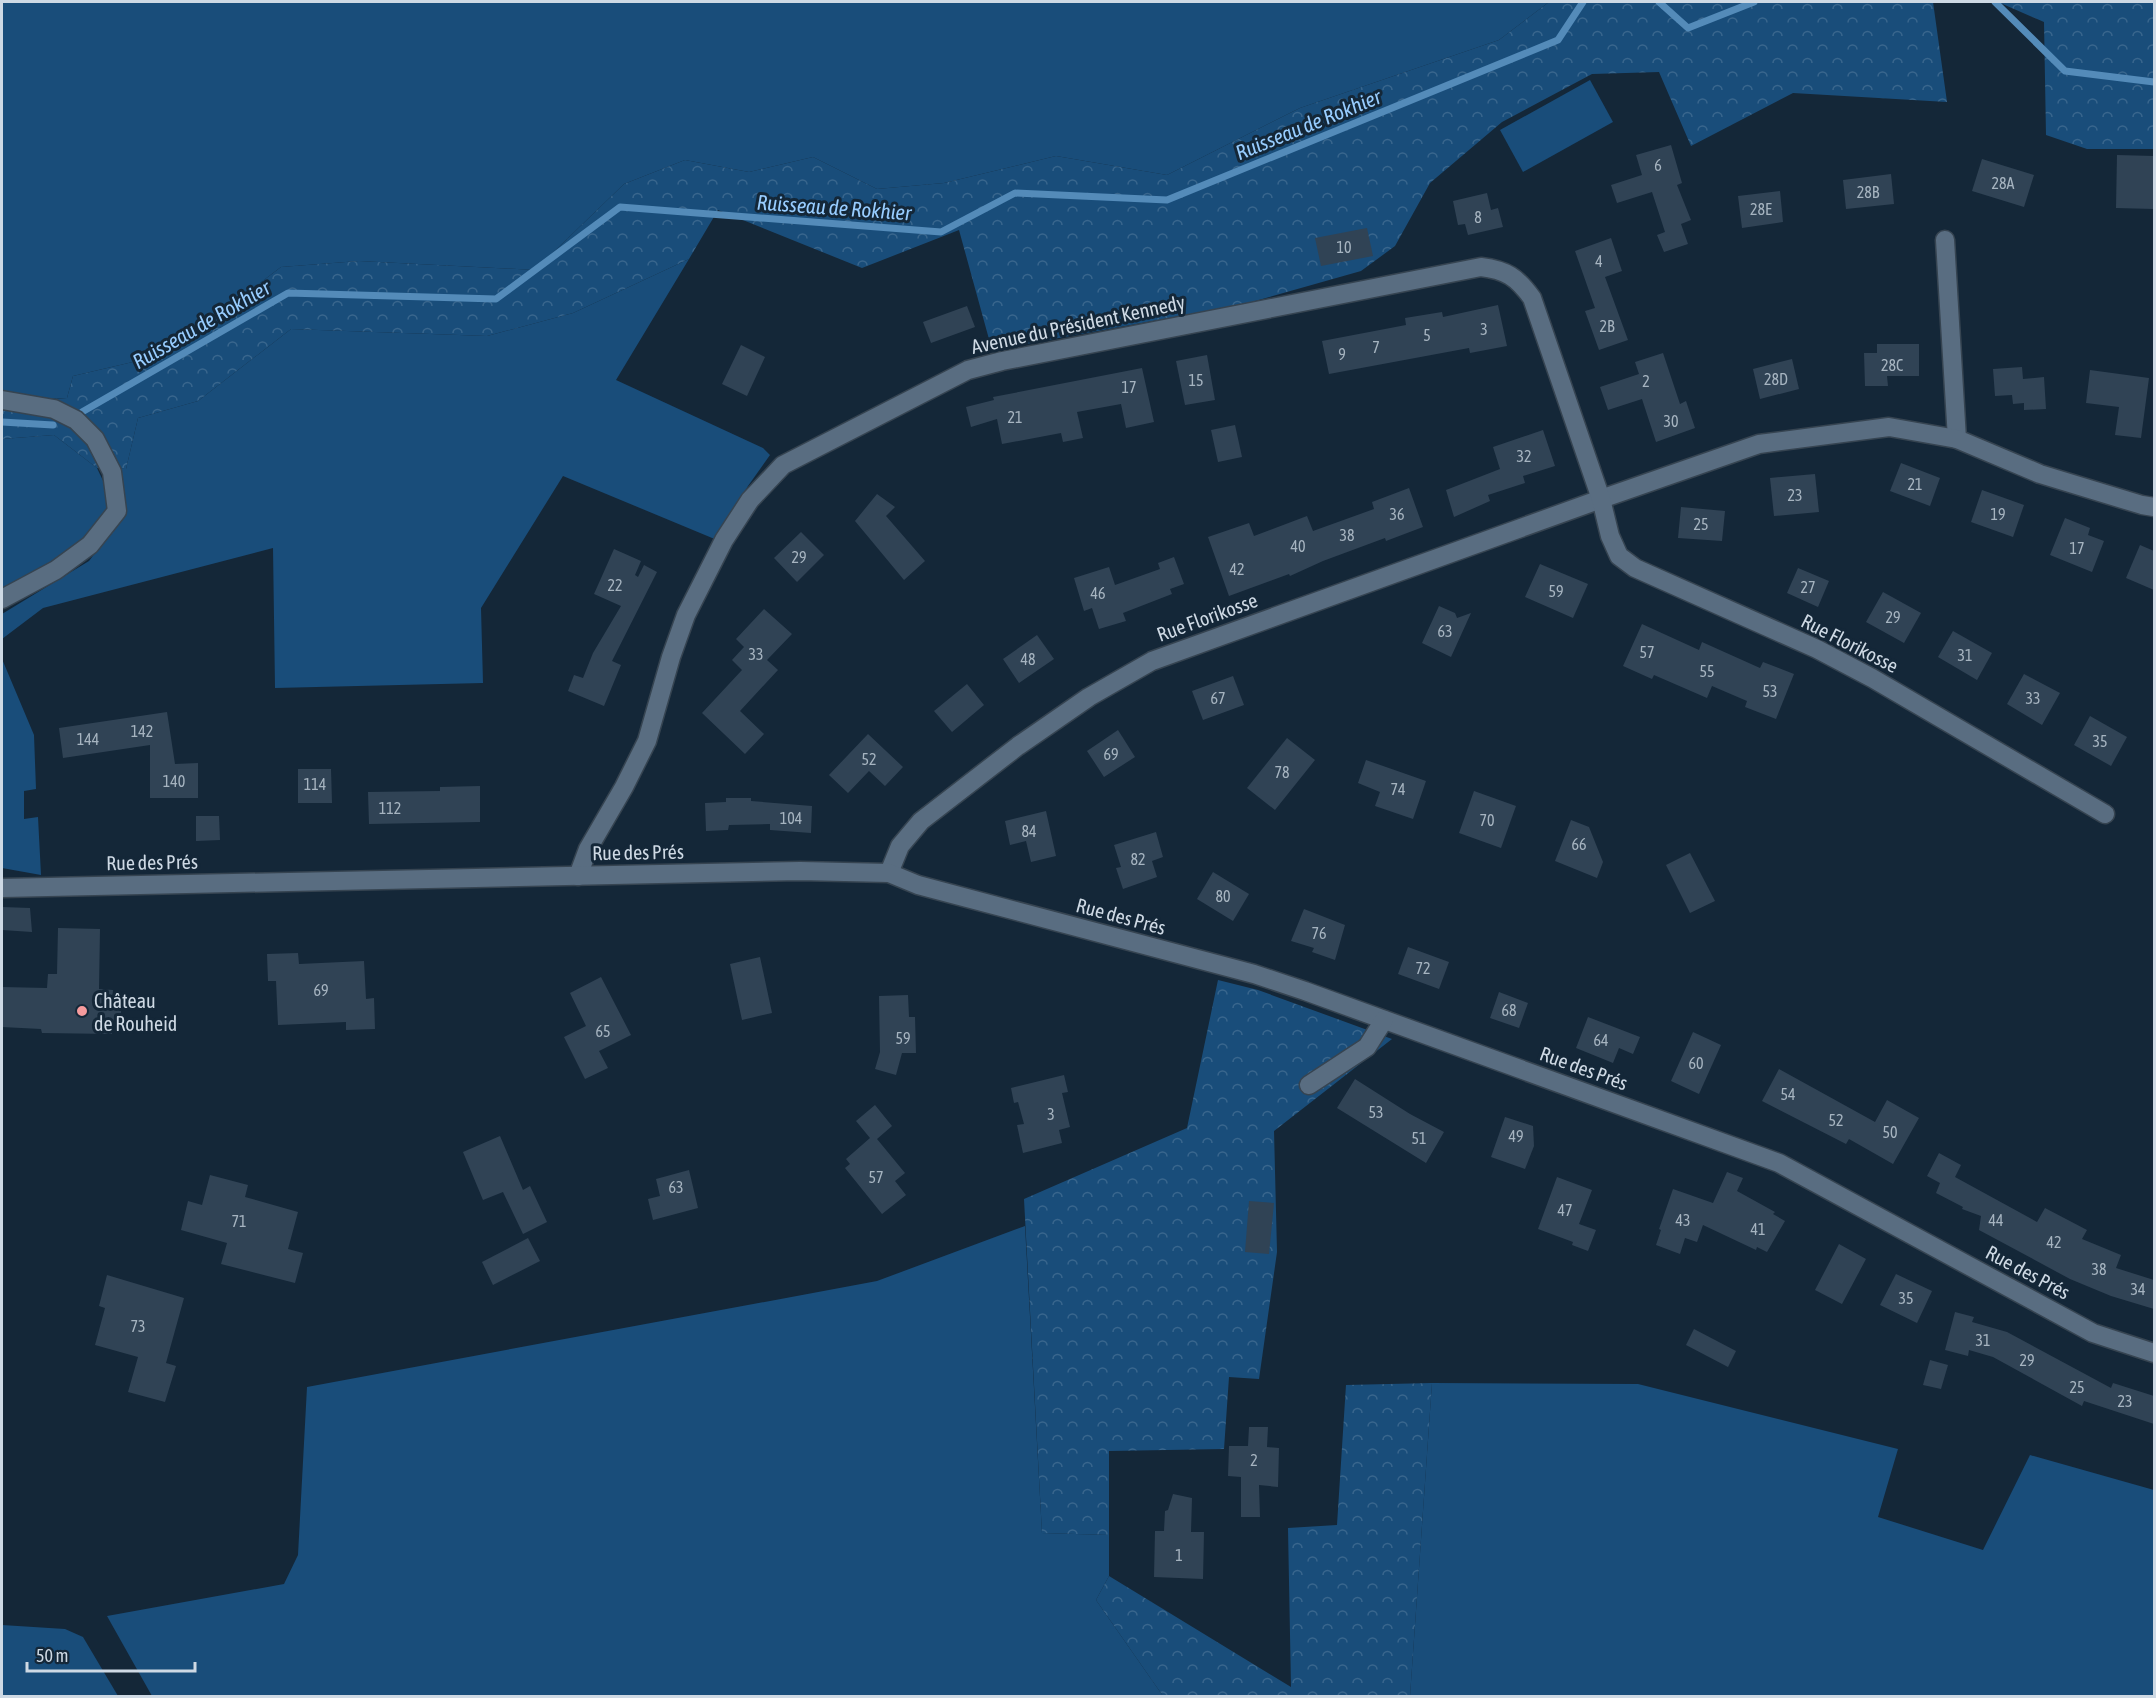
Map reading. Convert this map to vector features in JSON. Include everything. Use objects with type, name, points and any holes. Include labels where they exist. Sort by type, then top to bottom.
[{"type":"street","points":[[1945,240],[1957,440]]},
{"type":"street","name":"Avenue du Président Kennedy","points":[[578,876],[588,849],[624,787],[647,741],[671,657],[686,615],[724,540],[750,500],[783,465],[968,369],[1481,267],[1495,269],[1513,276],[1532,298],[1601,499]]},
{"type":"street","points":[[2,400],[54,409],[76,420],[95,439],[111,472],[117,511],[90,545],[56,570],[2,599]]},
{"type":"street","name":"Rue Florikosse","points":[[889,873],[900,846],[921,821],[1035,733],[1089,697],[1152,661],[1759,444],[1889,427],[1957,440],[2040,474],[2142,506],[2154,507]]},
{"type":"street","name":"Rue Florikosse","points":[[1601,499],[1610,536],[1619,555],[1635,568],[1817,649],[2105,814]]},
{"type":"street","name":"Rue des Prés","points":[[2,888],[800,871],[889,873],[918,885],[1254,974],[1779,1163],[2093,1333],[2154,1353]]},
{"type":"street","points":[[1309,1086],[1367,1047],[1384,1020]]},
{"type":"green space","points":[[2,2],[1549,2],[1499,40],[1300,108],[1167,175],[1056,156],[944,183],[877,189],[813,157],[749,172],[685,160],[624,184],[535,270],[359,261],[281,267],[167,354],[73,376],[67,398],[28,400],[2,395]]},
{"type":"green space","points":[[1549,2],[1933,2],[1947,102],[1793,93],[1691,146],[1659,72],[1592,74],[1502,122],[1430,183],[1395,246],[1361,271],[1241,305],[992,350],[959,230],[862,268],[718,210],[689,259],[573,313],[487,336],[291,329],[198,401],[138,418],[126,469],[97,468],[54,435],[2,439],[2,403],[67,398],[73,376],[167,354],[281,267],[359,261],[535,270],[624,184],[685,160],[749,172],[813,157],[877,189],[944,183],[1056,156],[1167,175],[1300,108],[1499,40]]},
{"type":"green space","points":[[1998,2],[2154,3],[2154,149],[2087,149],[2046,135],[2044,22]]},
{"type":"green space","points":[[1590,80],[1613,122],[1523,172],[1500,130]]},
{"type":"green space","points":[[689,259],[616,380],[763,448],[770,455],[748,486],[717,540],[563,476],[481,608],[483,683],[275,688],[273,548],[43,608],[2,639],[2,614],[89,561],[125,513],[120,469],[126,469],[138,418],[198,401],[291,329],[487,336],[573,313]]},
{"type":"green space","points":[[54,435],[97,468],[106,487],[108,522],[37,575],[2,595],[2,439]]},
{"type":"green space","points":[[2,659],[34,735],[36,789],[24,791],[24,819],[38,817],[41,875],[2,868]]},
{"type":"green space","points":[[1218,980],[1258,990],[1392,1039],[1274,1131],[1277,1252],[1259,1379],[1229,1377],[1224,1449],[1109,1451],[1109,1535],[1042,1533],[1024,1199],[1187,1128]]},
{"type":"green space","points":[[1025,1226],[1042,1533],[1109,1535],[1109,1576],[1096,1600],[1163,1696],[152,1696],[107,1616],[284,1584],[298,1555],[307,1387],[877,1281]]},
{"type":"green space","points":[[1432,1383],[1638,1384],[1898,1449],[1878,1517],[1983,1550],[2030,1455],[2154,1490],[2154,1696],[1410,1696]]},
{"type":"green space","points":[[1432,1383],[1410,1696],[1163,1696],[1096,1600],[1109,1576],[1291,1687],[1288,1528],[1337,1525],[1346,1385]]},
{"type":"green space","points":[[2,1625],[65,1629],[83,1637],[118,1696],[2,1696]]},
{"type":"building","points":[[1671,145],[1682,183],[1677,185],[1691,220],[1681,224],[1688,244],[1664,252],[1657,235],[1665,232],[1652,192],[1617,203],[1611,185],[1642,175],[1636,155]]},
{"type":"building","points":[[2117,155],[2154,156],[2154,209],[2116,208]]},
{"type":"building","points":[[1982,159],[2034,175],[2024,207],[1972,191]]},
{"type":"building","points":[[1891,174],[1894,204],[1846,209],[1843,180]]},
{"type":"building","points":[[1780,191],[1783,222],[1742,228],[1738,196]]},
{"type":"building","points":[[1487,193],[1491,210],[1498,208],[1503,227],[1468,235],[1465,224],[1458,225],[1453,201]]},
{"type":"building","points":[[1367,228],[1373,256],[1321,266],[1315,238]]},
{"type":"building","points":[[1611,238],[1622,271],[1605,277],[1628,340],[1599,350],[1585,311],[1595,308],[1575,251]]},
{"type":"building","points":[[1498,305],[1507,346],[1470,353],[1469,348],[1329,374],[1322,341],[1406,325],[1405,318],[1442,312],[1443,317]]},
{"type":"building","points":[[967,306],[975,327],[931,343],[923,322]]},
{"type":"building","points":[[1877,344],[1919,344],[1919,376],[1887,376],[1888,386],[1865,386],[1864,353],[1877,353]]},
{"type":"building","points":[[741,345],[765,357],[747,396],[722,384]]},
{"type":"building","points":[[1663,353],[1680,404],[1686,401],[1695,428],[1656,442],[1642,399],[1608,410],[1600,387],[1639,374],[1635,362]]},
{"type":"building","points":[[1207,355],[1215,400],[1185,405],[1176,361]]},
{"type":"building","points":[[1792,359],[1799,389],[1760,399],[1753,369]]},
{"type":"building","points":[[2022,367],[2023,379],[2044,377],[2046,409],[2024,410],[2024,403],[2013,404],[2012,395],[1995,396],[1993,369]]},
{"type":"building","points":[[1142,368],[1154,422],[1126,428],[1121,404],[1077,412],[1083,438],[1063,442],[1061,433],[1002,444],[997,419],[971,427],[966,407],[994,400],[993,397]]},
{"type":"building","points":[[2090,370],[2149,378],[2141,438],[2115,435],[2119,407],[2086,403]]},
{"type":"building","points":[[1235,425],[1242,457],[1218,462],[1211,430]]},
{"type":"building","points":[[1543,430],[1555,466],[1523,476],[1525,483],[1488,495],[1490,501],[1454,517],[1446,490],[1500,469],[1493,447]]},
{"type":"building","points":[[1901,463],[1940,478],[1930,506],[1890,491]]},
{"type":"building","points":[[1815,474],[1819,512],[1774,516],[1770,478]]},
{"type":"building","points":[[1409,488],[1423,527],[1386,541],[1385,538],[1290,576],[1289,574],[1229,596],[1208,537],[1249,523],[1254,536],[1307,516],[1313,531],[1374,509],[1372,502]]},
{"type":"building","points":[[1982,490],[2024,505],[2013,537],[1971,522]]},
{"type":"building","points":[[877,494],[895,507],[886,516],[925,561],[904,580],[855,521]]},
{"type":"building","points":[[1681,507],[1725,511],[1722,541],[1678,538]]},
{"type":"building","points":[[2065,518],[2090,528],[2088,535],[2104,541],[2092,572],[2050,555]]},
{"type":"building","points":[[801,532],[824,555],[797,582],[774,558]]},
{"type":"building","points":[[2140,545],[2154,551],[2154,590],[2126,578]]},
{"type":"building","points":[[614,549],[641,561],[635,575],[638,577],[644,565],[657,572],[612,661],[621,665],[604,706],[568,691],[574,675],[583,678],[593,653],[621,606],[594,594]]},
{"type":"building","points":[[1174,557],[1184,584],[1170,589],[1172,594],[1123,613],[1126,621],[1099,629],[1092,608],[1084,611],[1074,578],[1109,567],[1115,585],[1160,569],[1158,563]]},
{"type":"building","points":[[1540,564],[1588,584],[1573,618],[1525,597]]},
{"type":"building","points":[[1798,568],[1829,581],[1818,607],[1787,593]]},
{"type":"building","points":[[1883,592],[1921,613],[1904,643],[1866,622]]},
{"type":"building","points":[[1439,606],[1455,613],[1457,618],[1471,613],[1451,657],[1422,643]]},
{"type":"building","points":[[764,609],[792,634],[767,660],[778,670],[740,711],[764,734],[745,754],[702,713],[742,670],[732,660],[744,647],[736,639]]},
{"type":"building","points":[[1642,624],[1699,650],[1702,642],[1760,668],[1763,662],[1794,674],[1776,719],[1745,707],[1747,701],[1712,686],[1707,698],[1654,675],[1652,679],[1623,666]]},
{"type":"building","points":[[1953,631],[1992,653],[1977,680],[1938,657]]},
{"type":"building","points":[[1037,635],[1054,659],[1019,683],[1003,659]]},
{"type":"building","points":[[2024,674],[2060,693],[2042,725],[2007,704]]},
{"type":"building","points":[[1233,676],[1244,705],[1203,720],[1192,691]]},
{"type":"building","points":[[967,684],[984,705],[952,732],[934,711]]},
{"type":"building","points":[[167,712],[175,764],[198,763],[198,798],[150,798],[150,745],[63,758],[59,728]]},
{"type":"building","points":[[2090,716],[2127,737],[2111,766],[2074,745]]},
{"type":"building","points":[[1118,730],[1135,757],[1104,777],[1087,751]]},
{"type":"building","points":[[868,734],[903,767],[885,786],[869,771],[848,793],[829,775]]},
{"type":"building","points":[[1287,738],[1315,760],[1275,810],[1247,788]]},
{"type":"building","points":[[1366,760],[1426,781],[1413,819],[1375,806],[1380,792],[1358,783]]},
{"type":"building","points":[[298,769],[331,769],[332,803],[298,803]]},
{"type":"building","points":[[480,786],[480,822],[369,824],[368,792],[440,791],[440,787]]},
{"type":"building","points":[[1474,791],[1516,806],[1501,848],[1459,833]]},
{"type":"building","points":[[726,798],[751,798],[751,801],[812,806],[811,833],[770,830],[770,824],[729,825],[728,830],[706,831],[705,803],[726,802]]},
{"type":"building","points":[[1046,811],[1056,856],[1031,862],[1026,841],[1010,845],[1005,821]]},
{"type":"building","points":[[196,816],[219,816],[220,840],[196,841]]},
{"type":"building","points":[[1571,820],[1589,827],[1603,862],[1597,878],[1555,861]]},
{"type":"building","points":[[1156,832],[1163,857],[1152,861],[1157,877],[1123,889],[1116,868],[1121,867],[1114,845]]},
{"type":"building","points":[[1690,853],[1715,901],[1690,913],[1666,865]]},
{"type":"building","points":[[1213,872],[1249,894],[1233,921],[1197,899]]},
{"type":"building","points":[[2,907],[30,908],[32,932],[2,930]]},
{"type":"building","points":[[1304,909],[1345,925],[1335,960],[1312,952],[1314,948],[1291,941]]},
{"type":"building","points":[[58,928],[100,929],[99,989],[113,990],[112,1001],[121,1001],[121,1022],[112,1022],[112,1034],[42,1033],[41,1029],[2,1027],[2,987],[47,988],[48,974],[57,974]]},
{"type":"building","points":[[1408,947],[1449,962],[1439,989],[1398,974]]},
{"type":"building","points":[[298,953],[299,964],[364,961],[366,999],[374,998],[375,1029],[346,1030],[346,1022],[278,1025],[276,981],[268,981],[267,954]]},
{"type":"building","points":[[760,957],[772,1013],[742,1020],[730,964]]},
{"type":"building","points":[[601,977],[631,1035],[599,1051],[608,1068],[585,1079],[564,1037],[586,1026],[570,993]]},
{"type":"building","points":[[1499,992],[1528,1003],[1519,1028],[1490,1018]]},
{"type":"building","points":[[908,995],[909,1017],[915,1017],[916,1053],[902,1053],[896,1075],[875,1069],[880,1052],[879,996]]},
{"type":"building","points":[[1588,1017],[1640,1037],[1633,1054],[1619,1048],[1613,1063],[1576,1048]]},
{"type":"building","points":[[1693,1032],[1721,1045],[1699,1094],[1671,1081]]},
{"type":"building","points":[[1779,1069],[1875,1122],[1887,1100],[1919,1118],[1893,1164],[1849,1139],[1846,1144],[1762,1101]]},
{"type":"building","points":[[1064,1075],[1068,1092],[1062,1093],[1070,1127],[1059,1130],[1062,1143],[1023,1153],[1017,1125],[1024,1124],[1018,1102],[1014,1103],[1011,1088]]},
{"type":"building","points":[[1355,1079],[1410,1114],[1444,1132],[1426,1163],[1337,1108]]},
{"type":"building","points":[[875,1105],[892,1126],[877,1139],[905,1173],[895,1181],[906,1195],[882,1214],[845,1168],[850,1164],[846,1159],[870,1138],[856,1121]]},
{"type":"building","points":[[1505,1117],[1533,1126],[1534,1146],[1525,1169],[1491,1157]]},
{"type":"building","points":[[500,1136],[523,1190],[530,1186],[547,1222],[523,1234],[503,1192],[483,1200],[463,1152]]},
{"type":"building","points":[[1939,1153],[1961,1165],[1955,1177],[2037,1222],[2045,1208],[2087,1230],[2082,1239],[2121,1255],[2116,1268],[2154,1280],[2154,1309],[2111,1296],[2070,1279],[1979,1230],[1981,1216],[1962,1209],[1963,1207],[1936,1193],[1940,1183],[1927,1176]]},
{"type":"building","points":[[689,1170],[698,1208],[653,1220],[648,1199],[660,1196],[656,1179]]},
{"type":"building","points":[[1727,1172],[1743,1178],[1737,1191],[1775,1212],[1773,1214],[1785,1221],[1767,1252],[1757,1247],[1756,1250],[1703,1225],[1697,1242],[1685,1238],[1680,1254],[1656,1245],[1673,1189],[1713,1203]]},
{"type":"building","points":[[210,1175],[248,1185],[245,1197],[298,1212],[288,1249],[303,1253],[295,1283],[221,1264],[227,1243],[181,1230],[188,1201],[202,1205]]},
{"type":"building","points":[[1557,1177],[1592,1190],[1579,1224],[1596,1230],[1588,1251],[1572,1245],[1573,1242],[1538,1229]]},
{"type":"building","points":[[1249,1201],[1274,1203],[1269,1254],[1245,1252]]},
{"type":"building","points":[[528,1238],[540,1261],[493,1285],[482,1262]]},
{"type":"building","points":[[1839,1244],[1866,1259],[1842,1304],[1815,1290]]},
{"type":"building","points":[[1896,1274],[1932,1291],[1917,1323],[1880,1305]]},
{"type":"building","points":[[107,1275],[184,1298],[166,1363],[176,1366],[165,1402],[128,1392],[138,1357],[95,1345],[105,1308],[99,1306]]},
{"type":"building","points":[[1955,1312],[1974,1317],[1972,1322],[2007,1332],[2111,1388],[2113,1383],[2154,1396],[2154,1424],[2084,1401],[2082,1406],[1993,1357],[1969,1350],[1968,1356],[1945,1350]]},
{"type":"building","points":[[1694,1329],[1736,1351],[1728,1367],[1686,1345]]},
{"type":"building","points":[[1930,1360],[1948,1365],[1941,1389],[1923,1385]]},
{"type":"building","points":[[1249,1427],[1268,1427],[1267,1447],[1279,1448],[1278,1487],[1259,1485],[1260,1517],[1241,1517],[1241,1477],[1228,1476],[1229,1446],[1248,1446]]},
{"type":"building","points":[[1173,1494],[1192,1498],[1191,1532],[1204,1532],[1203,1579],[1154,1577],[1155,1531],[1164,1531],[1165,1511],[1168,1510]]},
{"type":"waterway","name":"Ruisseau de Rokhier","points":[[82,412],[288,293],[496,299],[620,207],[941,232],[1015,193],[1167,200],[1558,40],[1583,2]]},
{"type":"waterway","name":"Ruisseau de Rokhier","points":[[1659,2],[1688,28],[1754,2]]},
{"type":"waterway","name":"Ruisseau de Rokhier","points":[[1995,2],[2065,71],[2154,82]]},
{"type":"waterway","name":"Ruisseau de Rokhier","points":[[2,422],[53,425]]},
{"type":"place","name":"Château de Rouheid","points":[[82,1011]]}]
